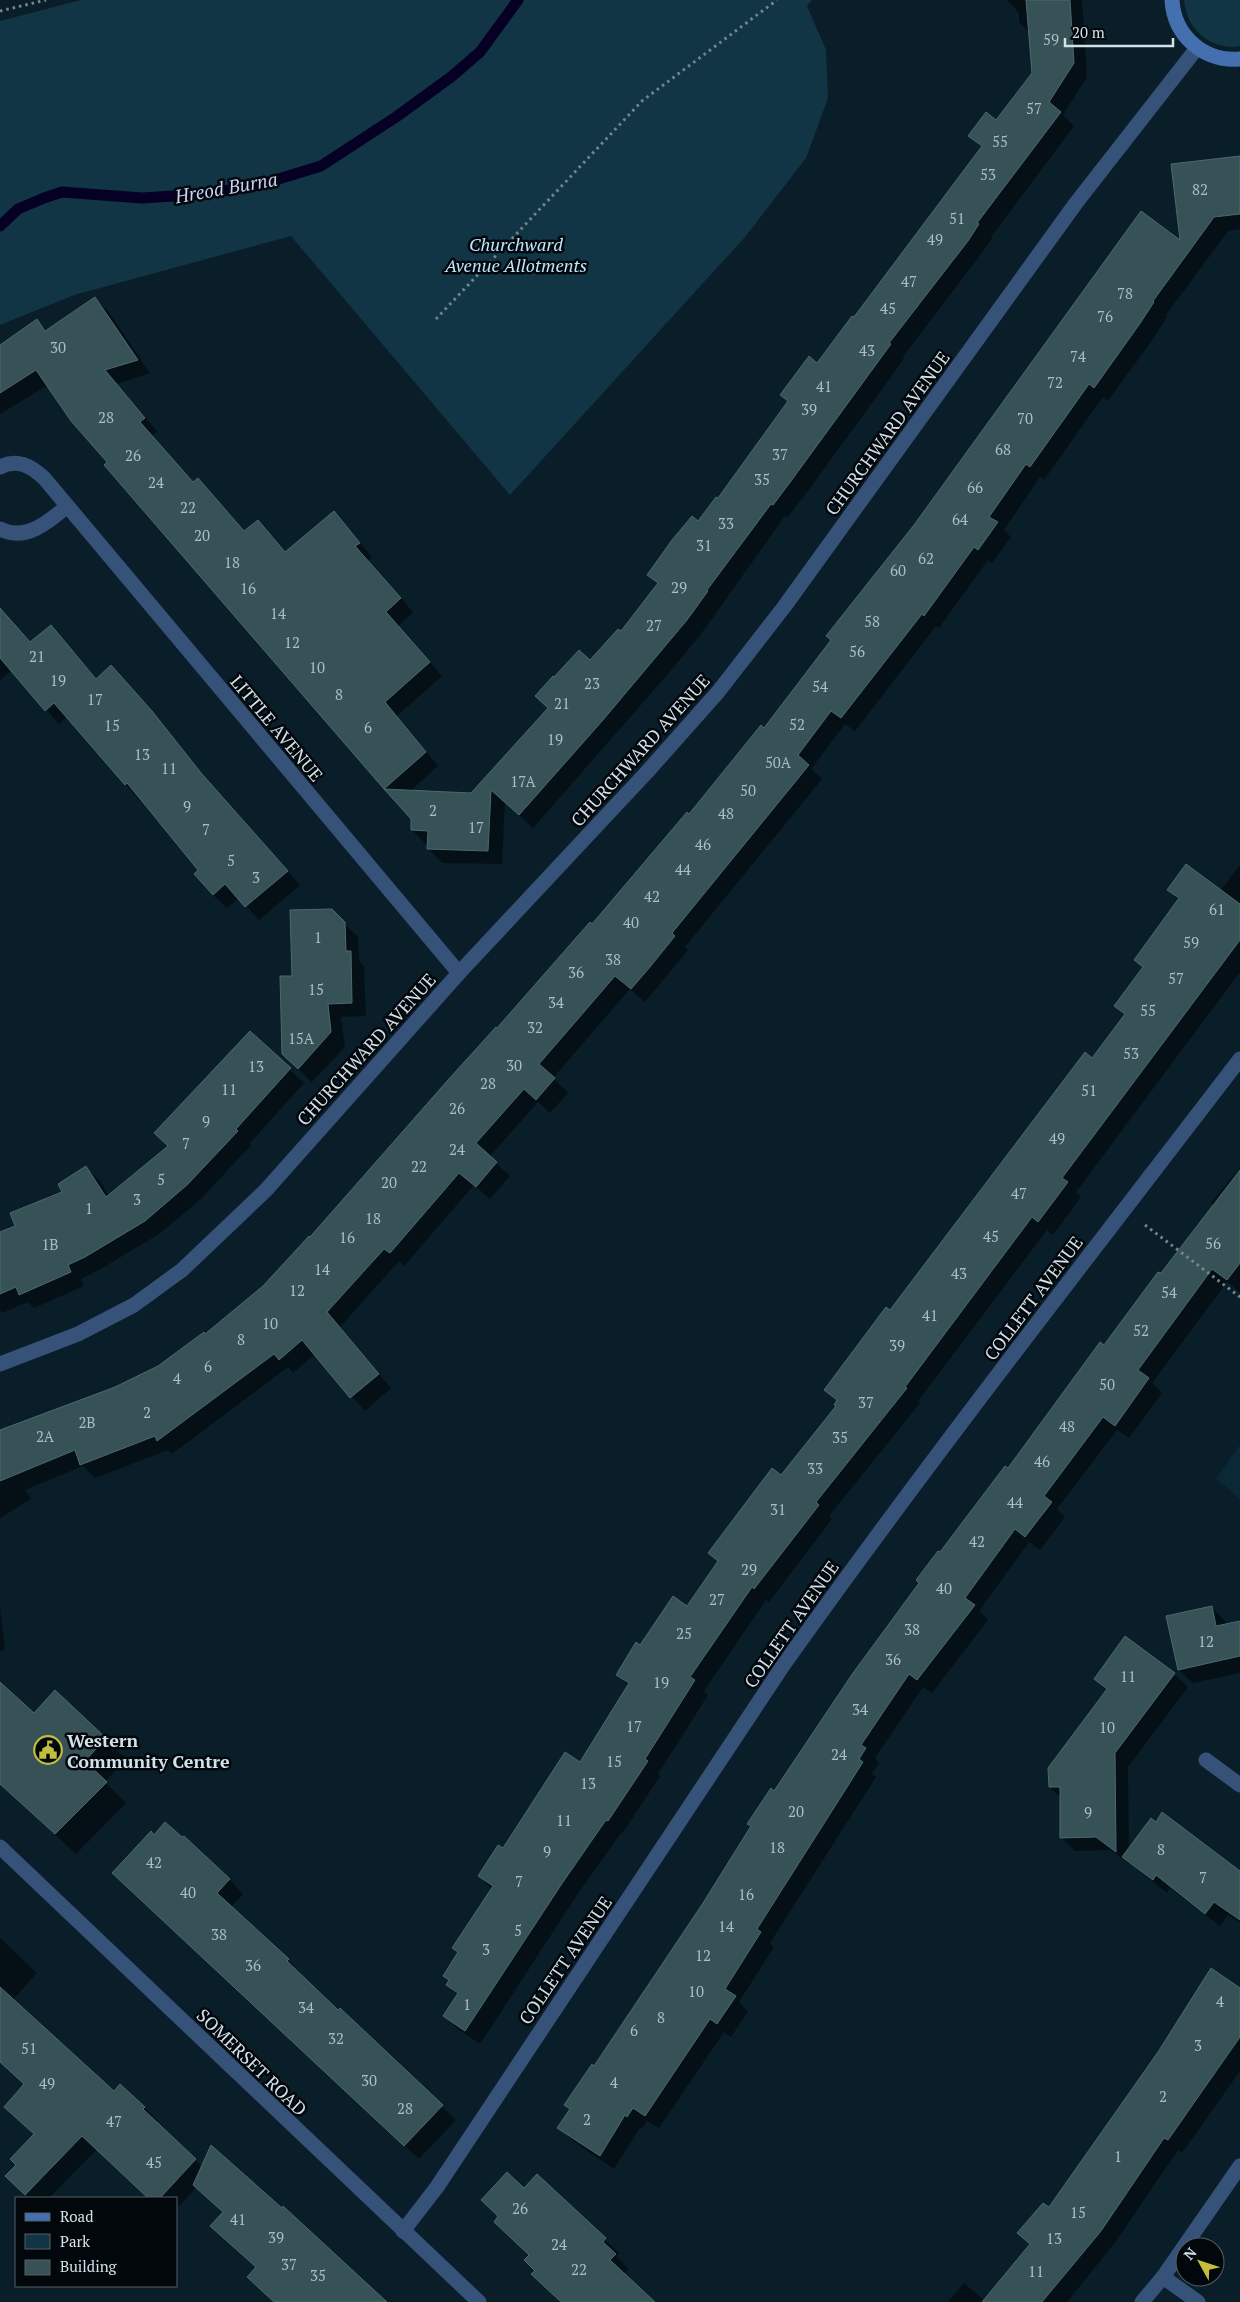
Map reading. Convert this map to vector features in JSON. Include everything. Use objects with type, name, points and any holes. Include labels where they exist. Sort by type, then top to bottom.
[{"type":"street","points":[[1172,0],[1178,25],[1182,33],[1197,48],[1209,55],[1240,59]]},
{"type":"street","name":"CHURCHWARD AVENUE","points":[[0,1364],[78,1334],[134,1305],[182,1270],[266,1190],[459,973],[647,772],[718,692],[840,531],[1076,203],[1197,48]]},
{"type":"street","name":"LITTLE AVENUE","points":[[0,467],[13,463],[24,464],[34,469],[459,973]]},
{"type":"street","points":[[0,529],[7,532],[34,530],[48,522],[67,506]]},
{"type":"street","name":"COLLETT AVENUE","points":[[403,2231],[437,2186],[777,1675],[824,1608],[889,1518],[1240,1059]]},
{"type":"street","points":[[1206,1760],[1240,1785]]},
{"type":"street","name":"SOMERSET ROAD","points":[[0,1847],[479,2302]]},
{"type":"street","points":[[1142,2302],[1163,2277],[1240,2166]]},
{"type":"street","points":[[1163,2277],[1198,2302]]},
{"type":"path","points":[[0,11],[46,0]]},
{"type":"path","points":[[436,319],[642,101],[776,0]]},
{"type":"path","points":[[1152,1230],[1240,1297]]},
{"type":"shaded area","points":[[1240,1445],[1240,1499],[1216,1478]]},
{"type":"green space","name":"Churchward Avenue Allotments","points":[[81,0],[812,0],[807,6],[826,50],[828,98],[806,158],[745,237],[510,495],[291,236],[74,295],[0,325],[0,21]]},
{"type":"green space","points":[[1184,0],[1240,0],[1240,46],[1229,47],[1219,45],[1202,36],[1190,20]]},
{"type":"building","points":[[1026,0],[1070,0],[1074,63],[1049,102],[1061,112],[977,223],[979,224],[968,241],[889,343],[891,344],[791,481],[773,505],[771,504],[707,590],[687,620],[603,720],[519,815],[491,790],[488,851],[427,849],[428,831],[411,830],[411,819],[384,789],[471,793],[548,708],[535,696],[553,676],[579,650],[590,660],[618,629],[621,631],[658,583],[647,575],[672,540],[692,516],[698,521],[716,497],[718,498],[788,401],[780,395],[809,356],[817,363],[852,316],[854,317],[982,146],[968,136],[986,112],[996,120],[1032,73]]},
{"type":"building","points":[[1240,156],[1240,214],[1214,217],[1153,301],[1141,322],[1094,388],[1089,384],[1030,467],[1026,464],[989,517],[998,522],[978,550],[974,547],[924,616],[922,614],[841,718],[831,711],[798,755],[809,765],[672,933],[675,936],[650,967],[631,989],[615,976],[539,1064],[555,1078],[536,1100],[524,1089],[476,1143],[497,1162],[476,1187],[459,1173],[390,1253],[384,1249],[327,1312],[379,1374],[350,1398],[302,1340],[279,1360],[274,1354],[157,1441],[155,1436],[80,1465],[75,1450],[0,1481],[0,1430],[115,1387],[158,1366],[204,1332],[205,1334],[263,1286],[310,1237],[590,922],[592,924],[687,812],[689,814],[761,725],[764,728],[831,640],[826,636],[914,525],[1141,211],[1180,240],[1171,164]]},
{"type":"building","points":[[95,297],[138,360],[105,370],[145,418],[140,422],[193,482],[198,478],[244,531],[258,520],[285,552],[334,511],[360,543],[355,546],[401,598],[386,612],[430,662],[385,702],[426,752],[384,789],[104,465],[107,462],[71,421],[36,370],[0,393],[0,345],[37,319],[45,331]]},
{"type":"building","points":[[0,608],[30,642],[51,625],[96,679],[111,665],[152,711],[202,774],[288,871],[245,907],[225,884],[213,895],[194,874],[198,870],[127,783],[125,785],[54,703],[45,711],[0,658]]},
{"type":"building","points":[[1186,864],[1240,904],[1240,940],[1062,1178],[1068,1182],[1038,1222],[1032,1217],[905,1387],[907,1388],[816,1502],[819,1505],[754,1589],[752,1587],[690,1677],[695,1680],[645,1759],[648,1761],[608,1821],[606,1820],[563,1882],[465,2031],[443,2016],[458,1993],[446,1985],[449,1980],[443,1976],[458,1952],[452,1948],[493,1886],[478,1876],[498,1845],[503,1848],[565,1752],[580,1762],[629,1683],[616,1675],[636,1642],[640,1645],[673,1596],[687,1606],[718,1561],[708,1553],[772,1468],[781,1475],[836,1406],[834,1405],[837,1400],[824,1390],[886,1307],[890,1310],[1085,1052],[1092,1058],[1125,1014],[1114,1006],[1143,967],[1134,960],[1179,898],[1167,890]]},
{"type":"building","points":[[332,909],[345,922],[346,951],[351,951],[352,1003],[328,1004],[331,1032],[298,1069],[282,1054],[280,976],[292,976],[290,910]]},
{"type":"building","points":[[250,1031],[291,1068],[236,1129],[238,1131],[187,1185],[145,1221],[68,1265],[71,1272],[19,1295],[16,1287],[0,1294],[0,1232],[15,1226],[10,1213],[62,1192],[58,1184],[86,1166],[106,1197],[168,1146],[154,1133]]},
{"type":"building","points":[[1240,1170],[1240,1263],[1227,1280],[1212,1269],[1138,1370],[1149,1378],[1115,1426],[1103,1417],[1044,1496],[1052,1502],[1025,1537],[1015,1529],[965,1598],[975,1605],[917,1680],[909,1674],[861,1745],[866,1748],[859,1759],[863,1762],[757,1929],[761,1932],[725,1989],[736,1996],[717,2024],[710,2019],[645,2116],[633,2108],[627,2117],[625,2115],[600,2156],[557,2128],[570,2109],[564,2105],[592,2064],[594,2066],[703,1903],[751,1826],[747,1824],[771,1788],[774,1791],[853,1673],[919,1583],[916,1580],[938,1551],[940,1552],[1005,1466],[1008,1468],[1100,1342],[1104,1345],[1158,1272],[1161,1273]]},
{"type":"building","points":[[1212,1606],[1216,1626],[1240,1621],[1240,1656],[1178,1670],[1166,1616]]},
{"type":"building","points":[[1125,1636],[1175,1673],[1115,1753],[1116,1852],[1096,1837],[1060,1838],[1060,1787],[1049,1787],[1048,1768],[1107,1689],[1094,1679]]},
{"type":"building","name":"Western Community Centre","points":[[0,1682],[34,1713],[55,1690],[106,1738],[85,1761],[107,1782],[55,1834],[0,1784]]},
{"type":"building","points":[[1162,1812],[1240,1871],[1240,1920],[1214,1902],[1205,1914],[1156,1875],[1153,1880],[1122,1857],[1151,1818],[1156,1822]]},
{"type":"building","points":[[165,1822],[182,1837],[184,1836],[230,1879],[217,1893],[289,1959],[287,1961],[338,2010],[340,2008],[443,2105],[404,2146],[112,1873],[151,1831],[154,1835]]},
{"type":"building","points":[[1211,1968],[1240,1988],[1240,2037],[1168,2140],[1164,2138],[1101,2231],[1042,2302],[982,2302],[1030,2244],[1017,2233],[1043,2203],[1049,2207],[1158,2052]]},
{"type":"building","points":[[0,1987],[114,2091],[120,2084],[145,2107],[143,2109],[196,2159],[161,2197],[147,2197],[82,2136],[25,2195],[5,2176],[16,2165],[10,2159],[34,2134],[4,2107],[24,2084],[0,2062]]},
{"type":"building","points":[[211,2145],[282,2208],[283,2206],[387,2302],[274,2302],[247,2277],[256,2267],[210,2226],[223,2212],[193,2185]]},
{"type":"building","points":[[507,2172],[524,2188],[537,2174],[606,2238],[603,2242],[616,2254],[610,2260],[655,2302],[561,2302],[531,2274],[535,2271],[524,2260],[529,2255],[494,2222],[498,2216],[481,2200]]},
{"type":"waterway","name":"Hreod Burna","points":[[0,226],[18,209],[62,192],[142,198],[205,194],[259,185],[321,166],[396,117],[451,77],[480,52],[518,0]]},
{"type":"place","name":"Western Community Centre","points":[[48,1750]]}]
